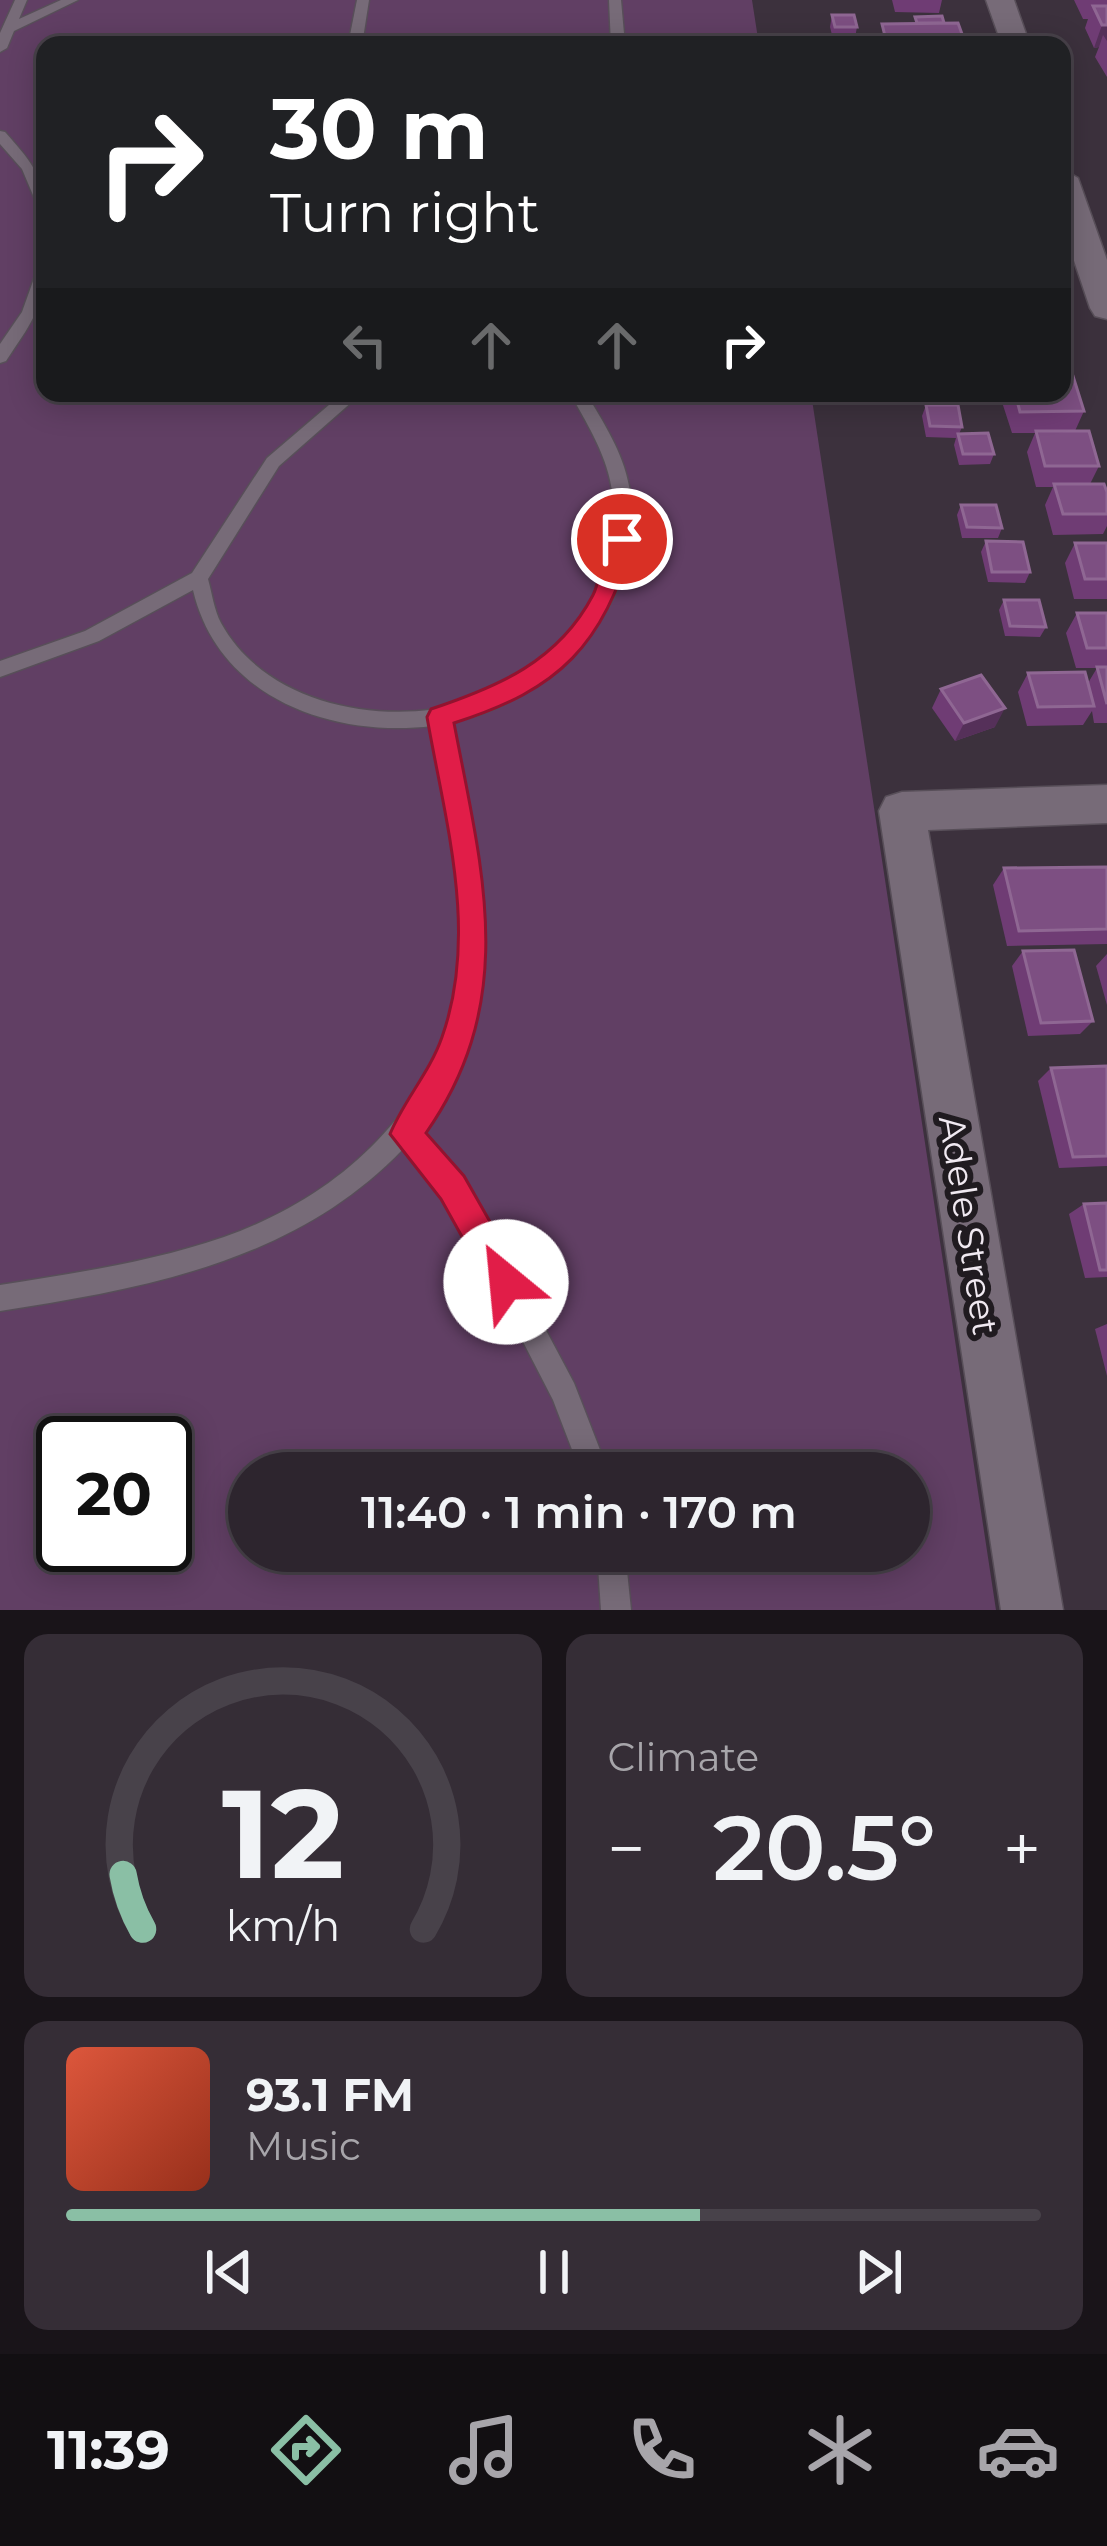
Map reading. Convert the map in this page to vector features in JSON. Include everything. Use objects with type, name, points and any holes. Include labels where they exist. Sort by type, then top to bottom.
[{"type":"street","points":[[1000,0],[1013,36]]},
{"type":"street","points":[[1071,204],[1107,308]]},
{"type":"street","name":"Adele Street","points":[[1032,1610],[902,811],[1107,804]]},
{"type":"lane","points":[[0,46],[21,0]]},
{"type":"lane","points":[[9,28],[72,0]]},
{"type":"lane","points":[[357,36],[363,0]]},
{"type":"lane","points":[[615,0],[617,36]]},
{"type":"lane","points":[[0,135],[29,168],[36,185]]},
{"type":"lane","points":[[0,357],[36,302]]},
{"type":"lane","points":[[0,669],[92,637],[199,578],[273,463],[344,402]]},
{"type":"lane","points":[[199,578],[201,600],[212,626],[228,651],[266,687],[316,707],[363,716],[440,717],[497,699],[532,680],[586,628],[604,598],[622,539],[624,510],[612,460],[583,402]]},
{"type":"lane","points":[[0,1298],[103,1281],[232,1247],[348,1183],[406,1134],[426,1106],[458,1038],[474,963],[471,891],[440,717]]},
{"type":"lane","points":[[406,1134],[453,1187],[487,1245],[564,1394],[587,1452]]},
{"type":"lane","points":[[613,1572],[616,1610]]},
{"type":"shaded area","points":[[0,0],[752,0],[758,36],[36,36],[36,402],[812,402],[996,1610],[0,1610]]},
{"type":"building","points":[[1093,6],[1107,6],[1107,25],[1102,25]]},
{"type":"building","points":[[832,15],[854,15],[857,27],[835,27]]},
{"type":"building","points":[[942,16],[944,23],[917,23],[915,17]]},
{"type":"building","points":[[958,23],[963,36],[885,36],[882,24]]},
{"type":"building","points":[[1073,376],[1084,411],[1020,412],[1017,402],[1071,402]]},
{"type":"building","points":[[926,405],[958,405],[962,427],[930,426]]},
{"type":"building","points":[[1036,431],[1089,431],[1099,466],[1045,466]]},
{"type":"building","points":[[988,433],[994,454],[963,454],[958,434]]},
{"type":"building","points":[[1054,484],[1104,484],[1107,514],[1063,514]]},
{"type":"building","points":[[961,505],[996,505],[1002,528],[967,527]]},
{"type":"building","points":[[986,541],[1023,542],[1030,572],[992,572]]},
{"type":"building","points":[[1075,543],[1107,543],[1107,579],[1085,579]]},
{"type":"building","points":[[1004,600],[1039,600],[1046,627],[1010,626]]},
{"type":"building","points":[[1077,613],[1107,613],[1107,648],[1087,648]]},
{"type":"building","points":[[1097,667],[1107,667],[1107,704]]},
{"type":"building","points":[[1085,672],[1094,706],[1038,707],[1028,673]]},
{"type":"building","points":[[981,675],[1005,708],[964,723],[941,689]]},
{"type":"building","points":[[1107,867],[1107,929],[1019,931],[1004,868]]},
{"type":"building","points":[[1074,950],[1093,1021],[1041,1023],[1023,951]]},
{"type":"building","points":[[1107,1066],[1107,1156],[1073,1157],[1051,1068]]},
{"type":"building","points":[[1107,1203],[1107,1270],[1100,1270],[1084,1204]]},
{"type":"route","points":[[506,1282],[453,1187],[406,1134],[426,1106],[458,1038],[474,963],[471,891],[440,717],[497,699],[532,680],[563,653],[604,598],[622,539]]}]
